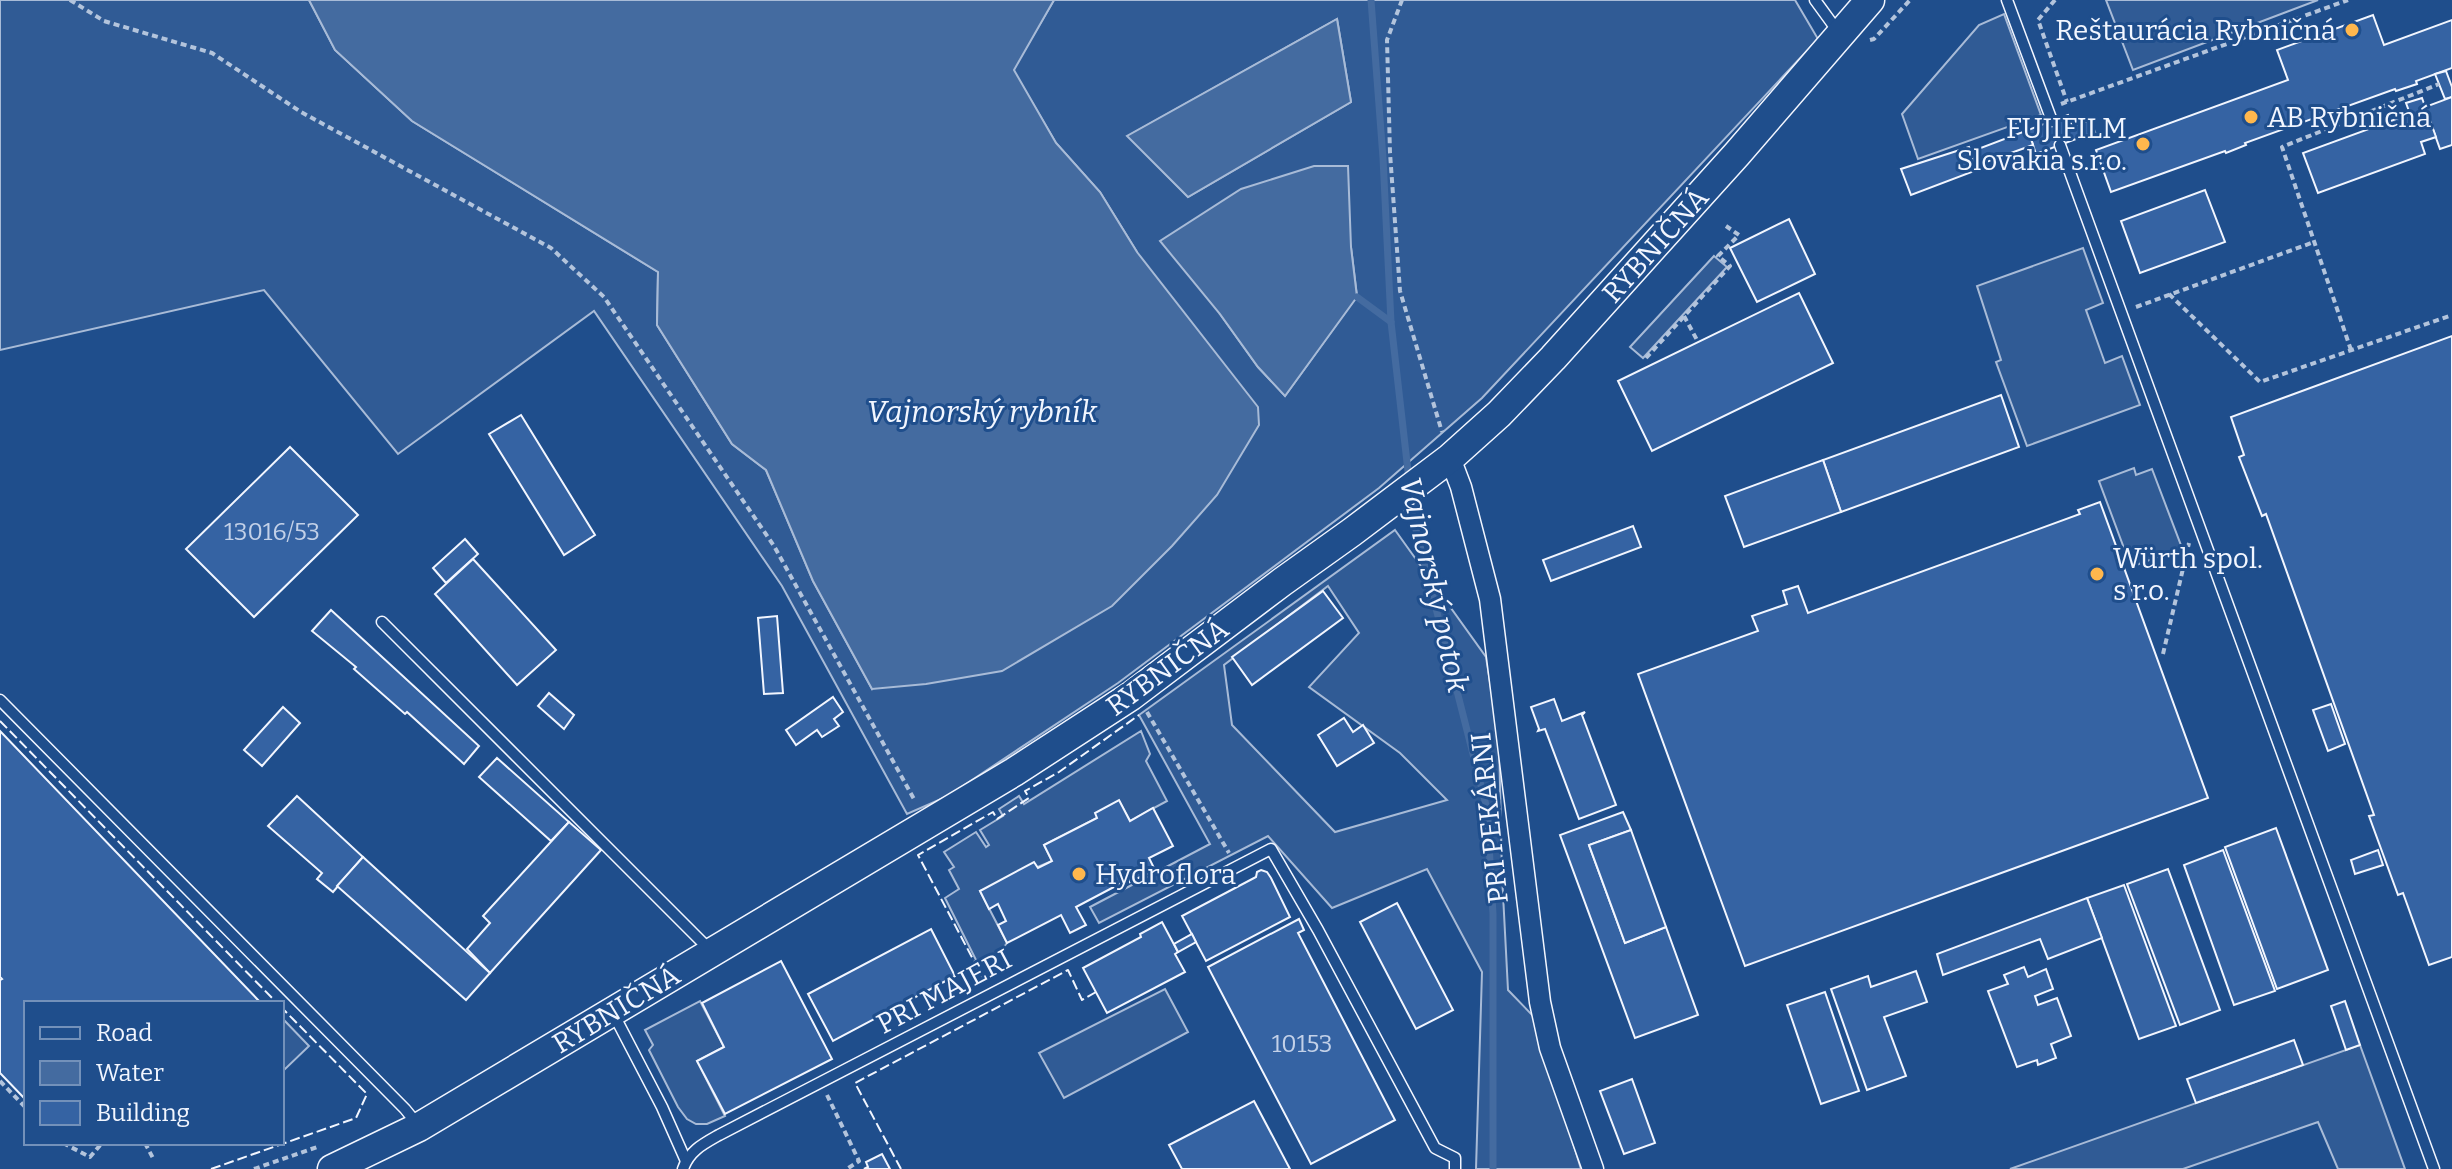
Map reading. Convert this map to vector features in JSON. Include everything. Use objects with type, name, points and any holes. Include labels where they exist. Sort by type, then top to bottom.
[{"type":"main road","name":"RYBNIČNÁ","points":[[332,1169],[419,1127],[1014,772],[1131,696],[1412,487],[1499,414],[1553,358],[1681,218],[1870,0]]},
{"type":"street","name":"PRI PEKÁRNI","points":[[1450,458],[1485,571],[1492,611],[1540,1002],[1550,1048],[1593,1169]]},
{"type":"lane","points":[[1815,0],[1840,35]]},
{"type":"lane","points":[[2007,0],[2052,121]]},
{"type":"lane","points":[[2060,145],[2434,1169]]},
{"type":"lane","points":[[382,622],[711,952]]},
{"type":"lane","points":[[0,700],[363,1065],[419,1127]]},
{"type":"lane","name":"PRI MAJERI","points":[[685,1165],[696,1148],[1271,849],[1435,1148],[1455,1158],[1455,1169]]},
{"type":"lane","points":[[612,1011],[662,1107],[685,1165]]},
{"type":"path","points":[[70,0],[104,21],[212,53],[301,112],[551,248],[604,297],[774,546],[927,824]]},
{"type":"path","points":[[1402,0],[1387,40],[1390,153],[1400,291],[1450,458]]},
{"type":"path","points":[[2055,0],[2038,20],[2067,102]]},
{"type":"path","points":[[2048,109],[2348,0]]},
{"type":"path","points":[[2351,350],[2282,147],[2439,84]]},
{"type":"path","points":[[1646,358],[1730,266],[1718,256],[1739,235],[1726,226]]},
{"type":"path","points":[[2121,312],[2314,242]]},
{"type":"path","points":[[2169,294],[2260,382],[2452,315]]},
{"type":"path","points":[[1684,316],[1697,340]]},
{"type":"path","points":[[1146,710],[1237,866]]},
{"type":"path","points":[[0,1081],[24,1106]]},
{"type":"path","points":[[821,1082],[859,1161],[847,1169]]},
{"type":"path","points":[[0,1094],[6,1088]]},
{"type":"path","points":[[67,1145],[90,1157],[100,1145]]},
{"type":"path","points":[[146,1145],[154,1160]]},
{"type":"shaded area","points":[[0,0],[309,0],[335,50],[412,121],[658,272],[657,325],[732,444],[766,470],[813,581],[872,689],[1137,252],[1100,192],[1056,143],[1013,70],[1054,0],[1795,0],[1818,39],[1482,398],[1379,488],[1118,683],[948,796],[907,814],[782,586],[594,311],[398,454],[264,290],[0,350]],"holes":[[[1337,19],[1351,102],[1188,197],[1128,136]],[[1351,247],[1357,296],[1285,396],[1258,367],[1220,314]]]},
{"type":"shaded area","points":[[2106,0],[2318,0],[2133,70]]},
{"type":"shaded area","points":[[2004,14],[2041,115],[1918,159],[1902,114],[1979,25]]},
{"type":"shaded area","points":[[2083,248],[2103,303],[2086,310],[2105,363],[2122,356],[2140,405],[2027,446],[1996,362],[2001,360],[1977,286]]},
{"type":"shaded area","points":[[1714,256],[1727,267],[1643,358],[1630,347]]},
{"type":"shaded area","points":[[2134,468],[2136,475],[2152,469],[2182,548],[2131,567],[2099,481]]},
{"type":"shaded area","points":[[1395,530],[1486,657],[1499,738],[1508,990],[1535,1018],[1581,1169],[1476,1169],[1482,972],[1427,869],[1332,908],[1268,836],[1099,923],[1090,907],[1210,844],[1139,715]],"holes":[[[1328,586],[1359,633],[1309,687],[1400,753],[1447,800],[1335,832],[1232,725],[1224,665]]]},
{"type":"shaded area","points":[[1141,731],[1150,754],[1146,761],[1167,801],[1130,821],[1119,801],[1097,818],[1044,845],[1052,861],[980,891],[1007,943],[999,953],[978,964],[945,898],[959,889],[949,870],[954,867],[944,852],[976,832],[986,847],[989,845],[980,830],[1003,816],[999,809],[1019,796],[1024,804]]},
{"type":"shaded area","points":[[1165,989],[1188,1032],[1064,1098],[1039,1053]]},
{"type":"shaded area","points":[[700,1001],[724,1047],[697,1061],[725,1116],[707,1124],[696,1124],[687,1119],[678,1107],[649,1050],[653,1045],[645,1030]]},
{"type":"shaded area","points":[[284,1020],[309,1046],[284,1070]]},
{"type":"shaded area","points":[[2360,1045],[2405,1169],[2338,1169],[2318,1122],[2183,1169],[2010,1169]]},
{"type":"water","name":"Vajnorský rybník","points":[[309,0],[1054,0],[1014,70],[1056,143],[1100,192],[1137,252],[1258,407],[1259,425],[1217,495],[1112,606],[1002,671],[926,684],[872,689],[813,581],[766,470],[732,444],[657,325],[658,272],[412,121],[335,50]]},
{"type":"water","points":[[1337,19],[1351,102],[1188,197],[1127,136]]},
{"type":"water","points":[[1314,166],[1348,166],[1351,247],[1357,297],[1285,396],[1258,367],[1220,314],[1160,241],[1241,189]]},
{"type":"building","name":"AB Rybničná","points":[[2373,15],[2384,45],[2452,20],[2452,68],[2416,81],[2417,84],[2395,89],[2245,143],[2226,153],[2111,192],[2096,150],[2288,80],[2277,50]]},
{"type":"building","points":[[2446,71],[2452,97],[2445,99],[2435,74]]},
{"type":"building","points":[[2452,97],[2452,145],[2440,149],[2425,107]]},
{"type":"building","points":[[2422,98],[2436,137],[2421,142],[2425,154],[2318,193],[2303,153],[2410,114],[2406,103]]},
{"type":"building","points":[[2068,115],[2072,126],[2090,120],[2095,132],[2036,154],[2028,130]]},
{"type":"building","points":[[2028,130],[2033,145],[1975,166],[1970,152]]},
{"type":"building","points":[[1969,147],[1977,170],[1911,195],[1901,169]]},
{"type":"building","points":[[2205,190],[2225,242],[2140,273],[2121,221]]},
{"type":"building","points":[[1789,219],[1815,274],[1757,302],[1730,248]]},
{"type":"building","points":[[1799,293],[1833,363],[1652,451],[1618,381]]},
{"type":"building","points":[[2452,336],[2452,957],[2429,965],[2403,893],[2398,895],[2369,816],[2374,815],[2266,514],[2262,516],[2239,457],[2244,455],[2231,417]]},
{"type":"building","points":[[2001,395],[2019,447],[1841,512],[1823,460]]},
{"type":"building","points":[[521,415],[595,535],[564,555],[489,434]]},
{"type":"building","points":[[290,447],[358,515],[254,617],[186,549]]},
{"type":"building","points":[[1823,460],[1841,512],[1744,547],[1725,496]]},
{"type":"building","points":[[2100,502],[2208,798],[1745,966],[1638,674],[1758,631],[1752,616],[1787,604],[1783,591],[1798,586],[1808,613],[2080,514],[2078,510]]},
{"type":"building","points":[[1633,526],[1641,547],[1551,581],[1543,560]]},
{"type":"building","points":[[465,539],[478,554],[446,583],[433,568]]},
{"type":"building","points":[[473,559],[556,650],[517,685],[435,594]]},
{"type":"building","points":[[1323,591],[1343,618],[1252,685],[1232,657]]},
{"type":"building","points":[[331,610],[479,746],[464,764],[312,631]]},
{"type":"building","points":[[777,616],[783,693],[764,694],[758,618]]},
{"type":"building","points":[[549,693],[574,715],[564,729],[538,706]]},
{"type":"building","points":[[833,697],[843,712],[834,719],[839,726],[822,737],[817,730],[796,745],[786,730]]},
{"type":"building","points":[[1554,699],[1562,721],[1585,712],[1582,715],[1616,805],[1579,819],[1545,729],[1538,731],[1531,707]]},
{"type":"building","points":[[2331,704],[2345,744],[2328,751],[2313,710]]},
{"type":"building","points":[[283,707],[300,723],[262,766],[244,750]]},
{"type":"building","points":[[1344,718],[1353,732],[1363,725],[1374,743],[1337,766],[1318,735]]},
{"type":"building","points":[[0,731],[259,1001],[24,1001],[24,1098],[0,1073]]},
{"type":"building","points":[[497,758],[569,822],[551,841],[479,777]]},
{"type":"building","points":[[297,796],[363,857],[333,892],[317,879],[322,873],[268,826]]},
{"type":"building","name":"Hydroflora","points":[[1119,800],[1130,821],[1153,808],[1173,846],[1149,858],[1155,870],[1130,882],[1129,879],[1076,907],[1086,925],[1070,933],[1061,915],[1007,943],[998,925],[1006,921],[998,904],[989,909],[980,891],[1034,862],[1038,868],[1052,861],[1044,845],[1097,818],[1095,813]]},
{"type":"building","points":[[1623,812],[1631,830],[1589,845],[1625,943],[1666,927],[1698,1015],[1635,1038],[1560,835]]},
{"type":"building","points":[[569,822],[601,850],[490,973],[467,949],[490,923],[483,916]]},
{"type":"building","points":[[2276,828],[2328,970],[2277,989],[2225,847]]},
{"type":"building","points":[[1631,830],[1666,927],[1625,943],[1589,845]]},
{"type":"building","points":[[2223,850],[2275,991],[2234,1005],[2184,865]]},
{"type":"building","points":[[2378,850],[2383,865],[2355,874],[2351,860]]},
{"type":"building","points":[[363,857],[490,973],[466,1000],[337,886]]},
{"type":"building","points":[[2168,869],[2220,1010],[2180,1025],[2127,884]]},
{"type":"building","points":[[1261,870],[1271,878],[1290,917],[1206,961],[1182,916],[1256,877]]},
{"type":"building","points":[[2124,885],[2176,1026],[2139,1039],[2087,898]]},
{"type":"building","points":[[2087,898],[2102,938],[2048,959],[2040,939],[1943,975],[1937,954]]},
{"type":"building","points":[[1397,903],[1453,1010],[1416,1029],[1360,922]]},
{"type":"building","points":[[1299,919],[1304,930],[1298,933],[1395,1120],[1311,1164],[1208,967]]},
{"type":"building","points":[[1162,922],[1185,972],[1107,1013],[1083,968]]},
{"type":"building","points":[[931,929],[955,976],[833,1041],[808,994]]},
{"type":"building","points":[[1192,934],[1196,942],[1178,952],[1174,944]]},
{"type":"building","points":[[781,961],[832,1059],[725,1114],[697,1061],[724,1047],[702,1003]]},
{"type":"building","points":[[2024,967],[2028,977],[2046,969],[2053,989],[2035,996],[2038,1005],[2057,998],[2071,1036],[2051,1044],[2056,1058],[2038,1065],[2037,1060],[2017,1067],[1988,991],[2008,984],[2004,975]]},
{"type":"building","points":[[1916,971],[1927,1002],[1884,1017],[1906,1076],[1867,1090],[1831,989],[1868,976],[1871,987]]},
{"type":"building","points":[[1825,992],[1859,1091],[1821,1104],[1787,1005]]},
{"type":"building","points":[[2345,1001],[2360,1045],[2346,1050],[2331,1006]]},
{"type":"building","points":[[2294,1040],[2303,1065],[2196,1103],[2187,1079]]},
{"type":"building","points":[[1632,1079],[1655,1143],[1624,1154],[1600,1091]]},
{"type":"building","points":[[1254,1101],[1290,1169],[1182,1169],[1169,1145]]},
{"type":"building","points":[[882,1154],[890,1169],[864,1169],[868,1167],[866,1162]]},
{"type":"waterway","name":"Vajnorský potok","points":[[1371,0],[1391,322],[1409,480]]},
{"type":"waterway","points":[[1357,297],[1391,322]]},
{"type":"waterway","name":"Vajnorský potok","points":[[1410,496],[1487,809],[1493,914],[1493,1169]]},
{"type":"fence","points":[[985,982],[918,855],[993,812],[997,819],[1029,798],[1025,791],[1059,772],[1139,715]]},
{"type":"fence","points":[[0,721],[275,1001]]},
{"type":"fence","points":[[901,1169],[855,1083],[1068,970],[1082,1000],[1096,992]]},
{"type":"fence","points":[[284,1010],[367,1094],[356,1118],[284,1143]]},
{"type":"fence","points":[[211,1169],[279,1145]]},
{"type":"place","name":"Reštaurácia Rybničná","points":[[2352,30]]},
{"type":"place","name":"AB Rybničná","points":[[2251,117]]},
{"type":"place","name":"FUJIFILM Slovakia s.r.o.","points":[[2143,144]]},
{"type":"place","name":"Würth spol. s r.o.","points":[[2097,574]]},
{"type":"place","name":"Hydroflora","points":[[1079,874]]}]
